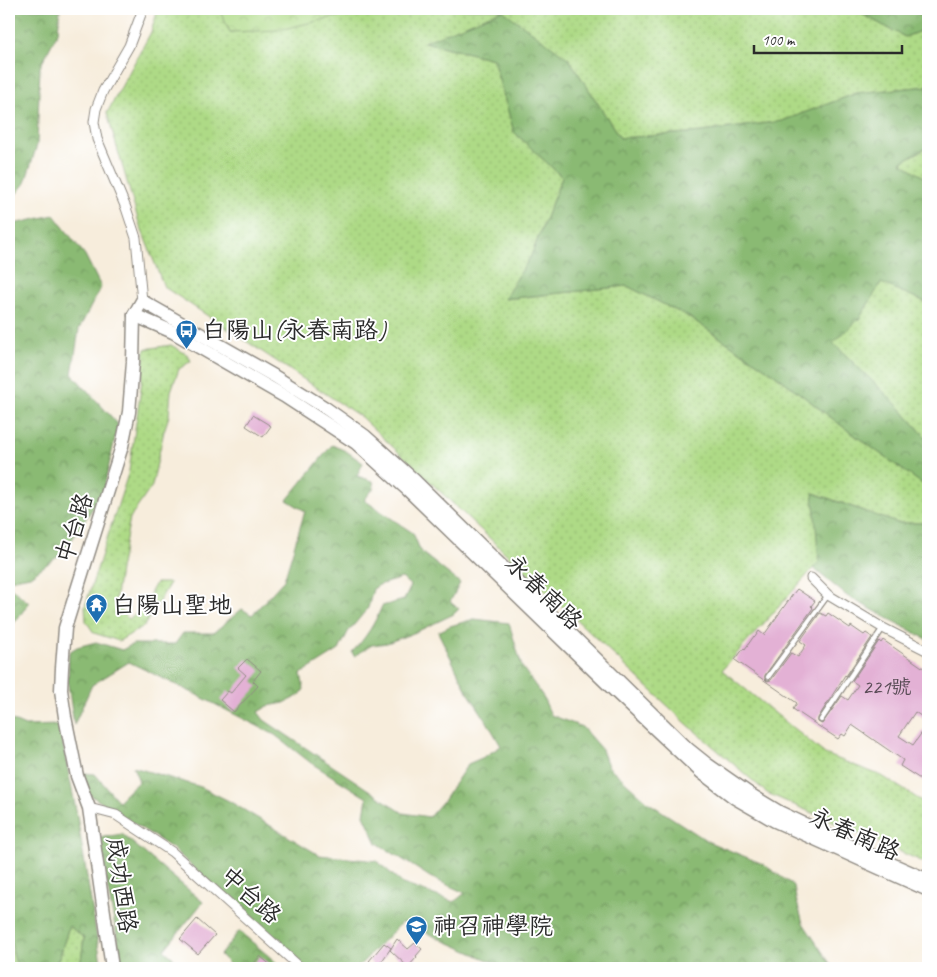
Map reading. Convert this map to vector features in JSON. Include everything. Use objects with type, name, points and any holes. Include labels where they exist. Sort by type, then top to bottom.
[{"type":"street","points":[[142,9],[129,46],[96,109],[94,122],[97,139],[126,208],[136,238],[142,300]]},
{"type":"street","name":"中台路","points":[[142,300],[134,316],[129,412],[122,446],[65,628],[61,690],[76,776],[89,808],[116,815],[172,852],[301,968]]},
{"type":"street","name":"永春南路","points":[[142,300],[274,376],[324,407],[365,436],[475,548],[704,768],[751,795],[777,817],[928,890]]},
{"type":"street","name":"永春南路","points":[[134,316],[173,332],[284,396],[356,443],[412,485]]},
{"type":"street","points":[[811,578],[828,595],[883,628],[928,651]]},
{"type":"street","name":"成功西路","points":[[89,808],[112,968]]},
{"type":"street","name":"永春南路","points":[[777,817],[853,847],[928,880]]},
{"type":"lane","points":[[768,678],[828,595]]},
{"type":"lane","points":[[820,720],[883,628]]},
{"type":"green space","points":[[9,9],[60,9],[58,32],[40,67],[37,145],[25,183],[9,203]]},
{"type":"green space","points":[[158,9],[219,9],[230,32],[339,16],[347,9],[852,9],[905,37],[928,28],[928,86],[857,93],[782,121],[702,132],[620,138],[569,59],[425,42],[493,59],[514,132],[562,177],[531,256],[505,299],[627,286],[689,317],[777,376],[928,488],[928,523],[897,523],[814,493],[819,562],[722,670],[825,754],[882,776],[928,805],[928,864],[767,793],[687,724],[361,417],[164,287],[139,223],[107,113],[151,32]]},
{"type":"green space","points":[[219,9],[347,9],[339,16],[279,30],[230,32]]},
{"type":"green space","points":[[852,9],[928,9],[928,28],[905,37]]},
{"type":"green space","points":[[502,10],[569,59],[620,138],[702,132],[782,121],[857,93],[928,86],[928,147],[901,162],[928,180],[928,303],[881,283],[859,319],[833,343],[900,408],[928,440],[928,488],[777,376],[689,317],[627,286],[504,299],[531,256],[562,177],[514,132],[493,59],[424,42]]},
{"type":"green space","points":[[928,147],[928,180],[901,162]]},
{"type":"green space","points":[[54,215],[85,255],[101,287],[79,329],[72,374],[118,424],[103,493],[63,553],[30,576],[9,580],[9,225]]},
{"type":"green space","points":[[881,282],[928,303],[928,440],[900,408],[833,343],[859,319]]},
{"type":"green space","points":[[171,345],[188,355],[191,361],[179,369],[171,391],[169,416],[152,486],[130,518],[115,602],[128,619],[140,611],[156,583],[170,583],[144,626],[119,641],[94,633],[86,621],[85,606],[129,471],[145,349]]},
{"type":"green space","points":[[332,445],[346,451],[363,463],[357,476],[373,481],[374,488],[364,500],[413,533],[421,552],[460,583],[450,602],[459,609],[454,614],[416,632],[387,643],[372,645],[354,656],[352,652],[370,630],[382,606],[404,600],[411,586],[402,578],[379,585],[373,589],[368,608],[348,632],[339,650],[301,674],[304,689],[300,695],[284,703],[268,706],[258,712],[264,720],[403,813],[429,817],[443,801],[468,764],[484,757],[501,746],[467,691],[438,632],[450,626],[474,619],[509,623],[522,667],[542,695],[551,715],[582,727],[602,750],[608,766],[649,803],[709,842],[763,864],[794,886],[803,923],[833,968],[506,968],[402,922],[357,968],[304,968],[172,848],[90,795],[83,773],[95,774],[119,802],[139,781],[133,767],[201,787],[229,801],[319,855],[377,861],[403,884],[454,902],[465,893],[430,877],[377,843],[364,815],[367,798],[311,763],[275,735],[129,662],[92,685],[74,725],[68,684],[69,652],[77,647],[96,642],[122,650],[133,644],[175,644],[183,633],[213,633],[242,609],[252,615],[284,580],[305,511],[287,500]]},
{"type":"green space","points":[[813,493],[897,523],[928,523],[928,640],[847,596],[813,568],[819,562]]},
{"type":"green space","points":[[9,586],[29,603],[9,630]]},
{"type":"green space","points":[[9,719],[25,726],[59,725],[76,810],[102,968],[80,968],[84,938],[69,926],[60,956],[52,968],[21,968],[15,961],[9,932]]},
{"type":"green space","points":[[122,834],[203,902],[164,950],[185,968],[123,968],[98,838]]},
{"type":"green space","points":[[69,926],[84,938],[80,968],[52,968],[60,956]]},
{"type":"green space","points":[[239,931],[283,968],[233,968],[220,955]]},
{"type":"green space","points":[[9,932],[15,961],[21,968],[9,968]]},
{"type":"building","points":[[253,415],[271,426],[263,437],[246,426]]},
{"type":"building","points":[[797,589],[815,601],[811,606],[813,608],[765,675],[765,679],[767,681],[771,680],[791,653],[798,657],[806,645],[800,641],[820,613],[826,616],[828,613],[850,628],[851,626],[864,635],[866,633],[872,637],[818,718],[818,722],[822,724],[842,696],[848,700],[858,685],[852,681],[879,641],[881,643],[883,640],[928,671],[928,721],[915,712],[899,736],[913,745],[928,724],[928,784],[900,766],[903,760],[852,725],[845,736],[842,734],[838,739],[793,709],[797,703],[735,660],[759,631],[764,635]]},
{"type":"building","points":[[247,659],[261,671],[253,681],[258,686],[234,712],[220,700],[228,691],[231,693],[246,675],[238,668]]},
{"type":"building","points":[[197,919],[215,935],[198,954],[180,939]]},
{"type":"building","points":[[397,939],[408,949],[415,943],[422,949],[408,967],[390,950]]},
{"type":"building","points":[[384,943],[391,948],[377,968],[369,961]]},
{"type":"building","points":[[260,956],[274,968],[260,968],[254,963]]},
{"type":"place","name":"白陽山(永春南路)","points":[[186,349]]},
{"type":"place","name":"白陽山聖地","points":[[96,624]]},
{"type":"place","name":"神召神學院","points":[[417,945]]}]
